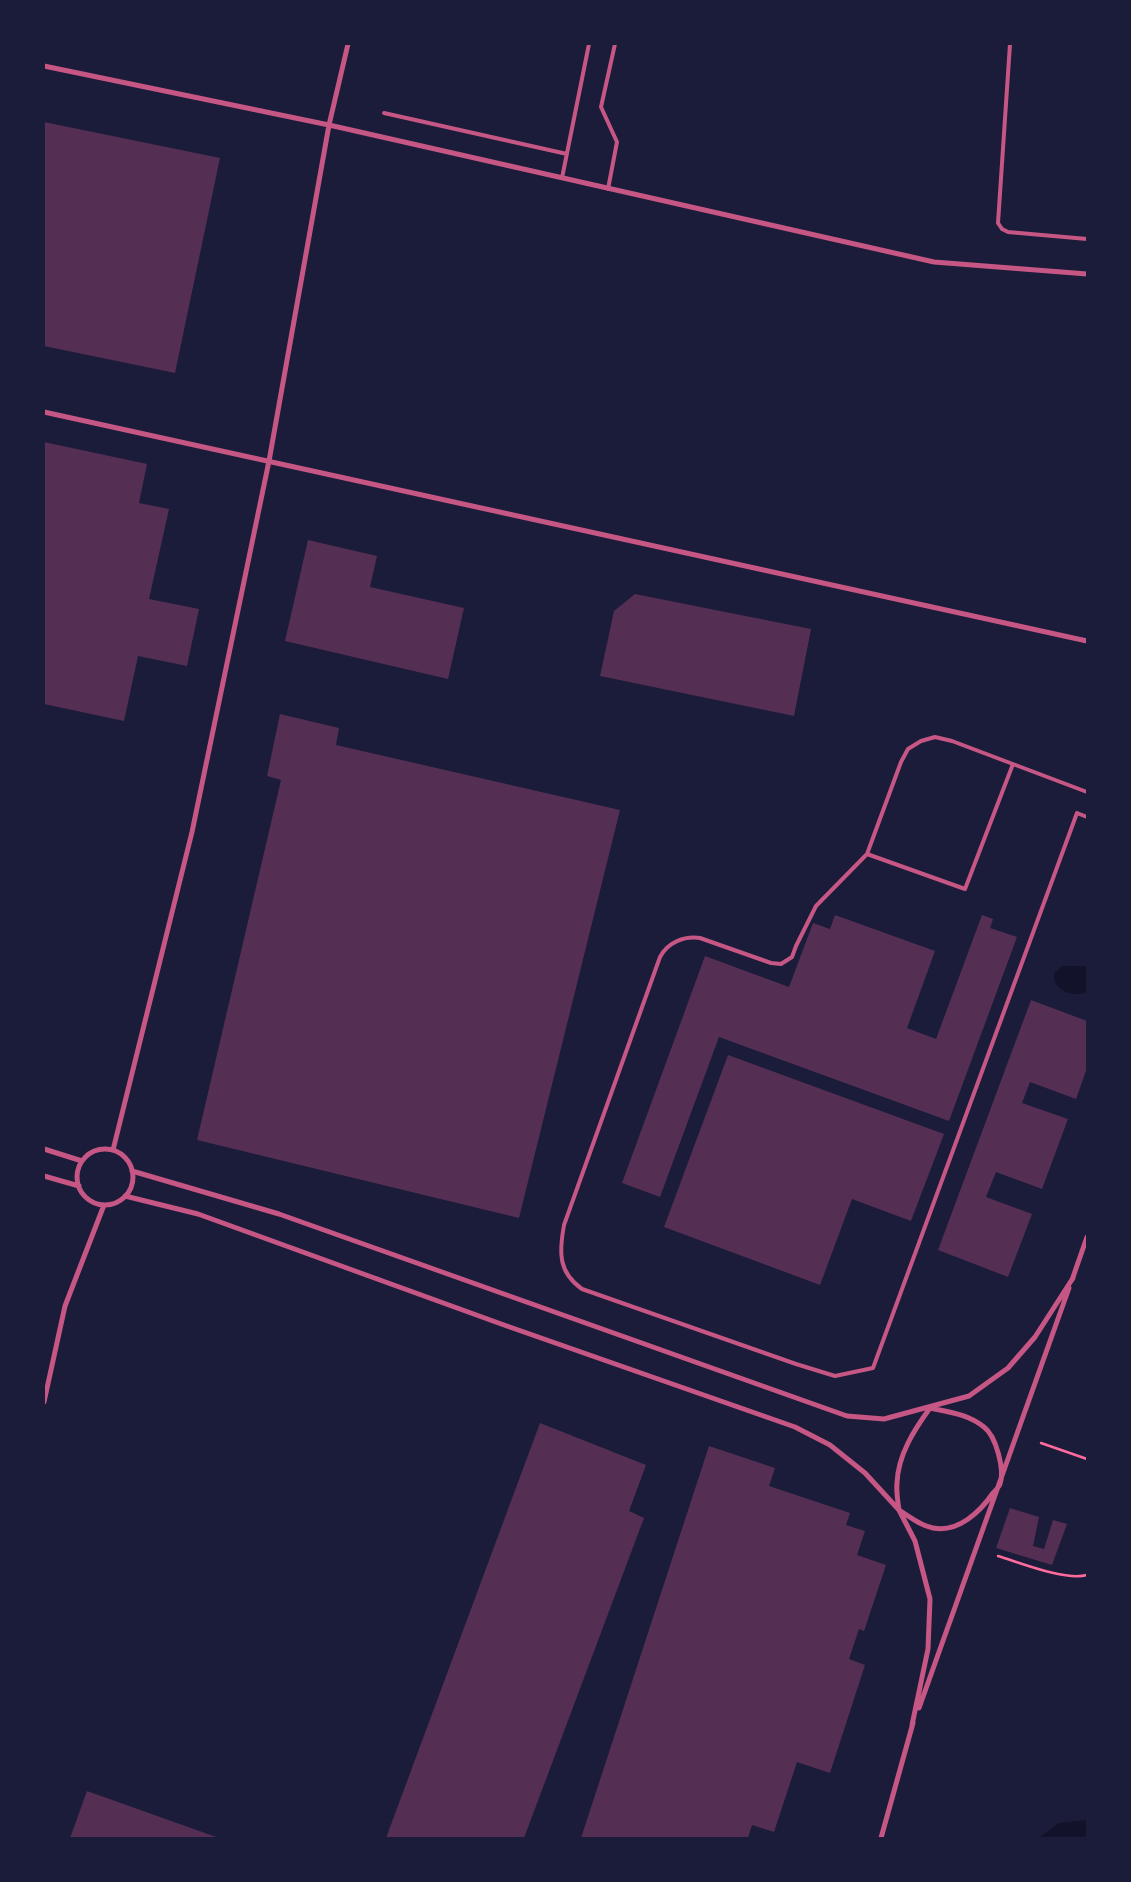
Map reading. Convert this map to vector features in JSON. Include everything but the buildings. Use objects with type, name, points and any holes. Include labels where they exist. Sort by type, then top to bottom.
[{"type":"street","points":[[113,1150],[192,832],[269,461],[329,126],[348,44]]},
{"type":"street","points":[[44,66],[329,126],[934,262],[1087,274]]},
{"type":"street","points":[[44,412],[1087,641]]},
{"type":"street","points":[[44,1149],[82,1161]]},
{"type":"street","points":[[96,1150],[113,1150],[129,1162],[133,1179],[126,1196],[112,1204],[104,1205],[93,1202],[83,1194],[79,1186],[78,1170],[82,1161],[96,1150]]},
{"type":"street","points":[[132,1171],[279,1214],[847,1416],[884,1419],[969,1396],[1008,1368],[1035,1337],[1073,1278]]},
{"type":"street","points":[[44,1176],[79,1186]]},
{"type":"street","points":[[126,1196],[198,1214],[504,1325],[795,1427],[830,1445],[865,1473],[899,1510],[916,1522],[934,1528],[950,1528],[970,1519],[984,1506],[1000,1484],[1001,1462],[996,1445],[986,1428],[973,1419],[961,1414],[930,1408]]},
{"type":"street","points":[[44,1402],[65,1306],[104,1205]]},
{"type":"street","points":[[912,1725],[1087,1237]]},
{"type":"street","points":[[881,1838],[912,1725],[928,1649],[930,1599],[915,1542],[899,1510],[896,1484],[900,1461],[916,1428],[930,1408]]},
{"type":"lane","points":[[562,178],[589,44]]},
{"type":"lane","points":[[608,189],[617,142],[601,107],[615,44]]},
{"type":"lane","points":[[1010,44],[998,222],[1002,229],[1008,232],[1087,239]]},
{"type":"lane","points":[[384,113],[567,154]]},
{"type":"lane","points":[[1087,792],[952,741],[935,737],[921,741],[908,749],[901,762],[867,854],[816,906],[792,957],[781,964],[771,963],[700,938],[691,937],[676,941],[665,948],[568,1216],[560,1246],[562,1265],[571,1281],[582,1290],[835,1376],[873,1368],[1077,813],[1087,817]]},
{"type":"lane","points":[[867,854],[964,890],[1013,764]]},
{"type":"path","points":[[1042,1443],[1087,1459]]},
{"type":"path","points":[[998,1556],[1061,1574],[1080,1577],[1087,1575]]},
{"type":"shaded area","points":[[1062,966],[1085,966],[1087,968],[1087,992],[1076,994],[1060,989],[1054,974]]},
{"type":"shaded area","points":[[1087,1820],[1087,1838],[1039,1838],[1059,1823]]}]
